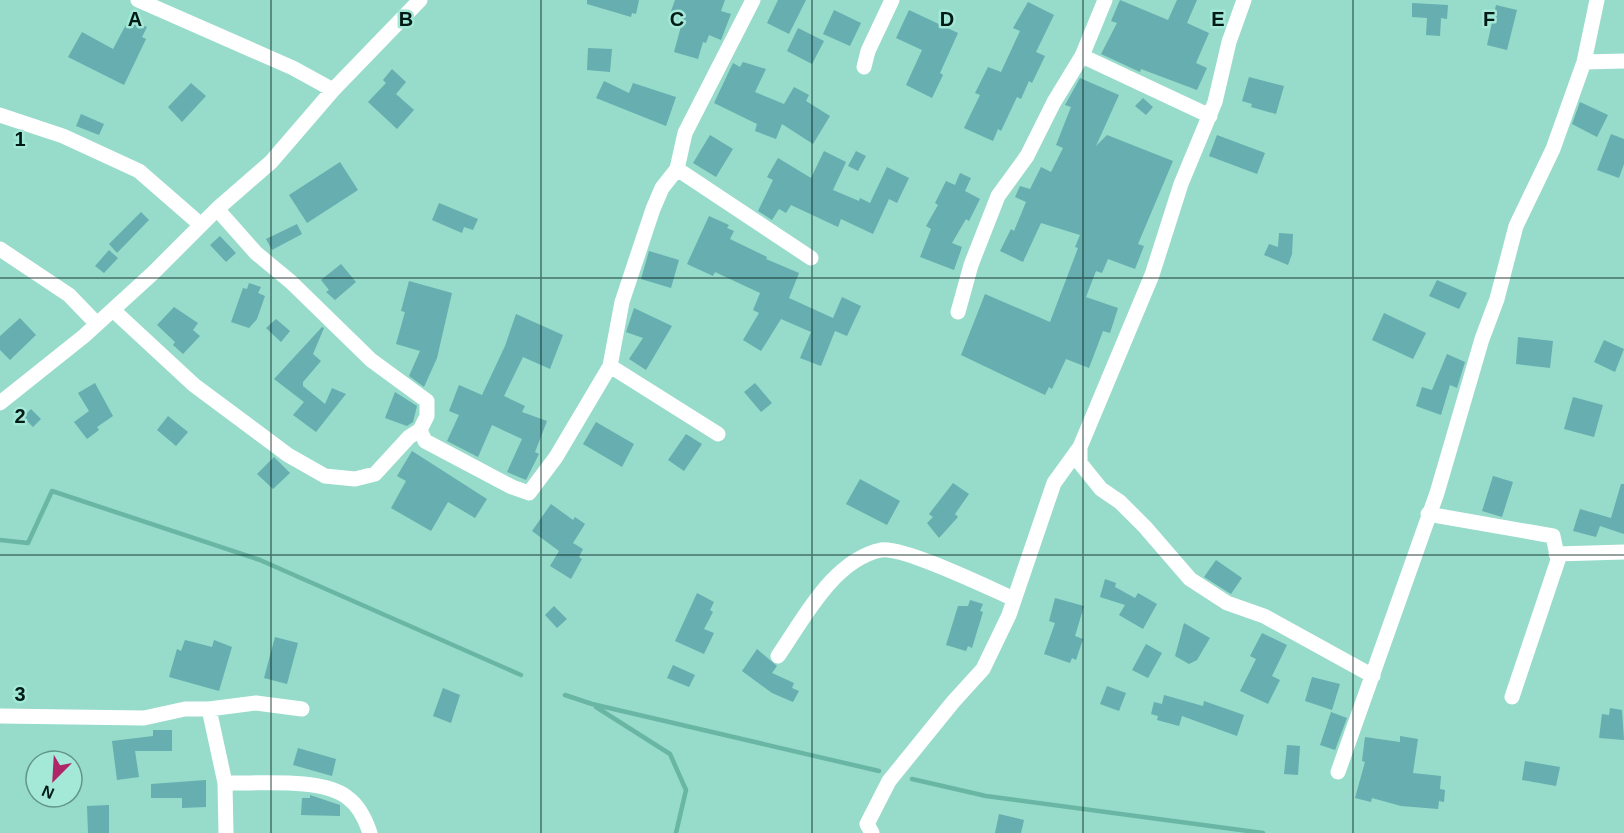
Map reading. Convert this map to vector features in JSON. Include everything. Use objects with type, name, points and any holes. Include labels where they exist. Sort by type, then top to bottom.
[{"type":"street","points":[[138,0],[293,68],[333,90]]},
{"type":"street","points":[[0,402],[97,324],[217,209],[271,162],[333,90],[420,0]]},
{"type":"street","points":[[420,430],[425,441],[529,493],[556,457],[610,366],[622,303],[653,209],[662,188],[677,168],[685,133],[753,0]]},
{"type":"street","points":[[864,67],[868,51],[892,0]]},
{"type":"street","points":[[958,312],[971,265],[998,196],[1027,156],[1054,102],[1082,56],[1105,0]]},
{"type":"street","points":[[872,833],[867,824],[889,781],[952,702],[983,669],[1014,599],[1054,483],[1080,447],[1152,275],[1181,184],[1210,116],[1229,42],[1244,0]]},
{"type":"street","points":[[1338,772],[1437,493],[1482,339],[1492,315],[1516,226],[1552,149],[1584,62],[1597,0]]},
{"type":"street","points":[[1082,56],[1210,116]]},
{"type":"street","points":[[1584,62],[1624,61]]},
{"type":"street","points":[[0,115],[63,136],[139,171],[201,225]]},
{"type":"street","points":[[677,168],[811,258]]},
{"type":"street","points":[[112,310],[194,385],[288,455],[325,476],[355,479],[375,474],[409,437],[420,430],[427,416],[428,401],[371,360],[291,282],[256,253],[217,209]]},
{"type":"street","points":[[0,249],[69,295],[97,324]]},
{"type":"street","points":[[610,366],[718,434]]},
{"type":"street","points":[[1080,447],[1080,463],[1087,474],[1137,519],[1190,579],[1227,603],[1264,616],[1373,676]]},
{"type":"street","points":[[1428,514],[1553,536],[1558,560],[1512,697]]},
{"type":"street","points":[[778,656],[835,578],[858,560],[882,550],[902,553],[1014,599]]},
{"type":"street","points":[[1556,554],[1624,552]]},
{"type":"street","points":[[0,716],[144,718],[184,709],[209,709],[256,703],[302,709]]},
{"type":"street","points":[[209,709],[225,783],[226,833]]},
{"type":"street","points":[[225,783],[318,786],[340,792],[357,808],[370,833]]},
{"type":"building","points":[[587,0],[639,0],[636,14],[632,13],[631,17],[587,4]]},
{"type":"building","points":[[675,0],[725,0],[721,11],[731,14],[721,40],[709,35],[706,43],[703,42],[698,59],[674,52],[683,19],[670,14]]},
{"type":"building","points":[[778,0],[806,0],[789,34],[767,23]]},
{"type":"building","points":[[1120,0],[1168,20],[1177,0],[1197,0],[1187,23],[1209,33],[1196,63],[1207,68],[1197,90],[1141,69],[1140,72],[1101,54],[1117,23],[1111,21]]},
{"type":"building","points":[[1028,2],[1054,15],[1036,52],[1045,56],[1032,83],[1029,81],[1021,99],[1017,97],[1001,131],[998,129],[993,141],[964,128],[980,95],[975,93],[988,67],[1001,72],[1020,31],[1013,28]]},
{"type":"building","points":[[1412,3],[1448,5],[1447,19],[1441,18],[1440,36],[1426,35],[1427,18],[1412,17]]},
{"type":"building","points":[[1496,5],[1517,10],[1507,50],[1487,45]]},
{"type":"building","points":[[834,10],[861,23],[850,46],[823,34]]},
{"type":"building","points":[[909,10],[958,33],[940,73],[943,75],[932,98],[906,85],[922,50],[896,38]]},
{"type":"building","points":[[129,19],[147,27],[142,37],[146,39],[124,85],[68,57],[82,32],[113,49]]},
{"type":"building","points":[[798,28],[824,41],[812,64],[787,51]]},
{"type":"building","points":[[588,48],[612,49],[610,72],[587,70]]},
{"type":"building","points":[[743,62],[766,69],[755,92],[784,104],[794,87],[809,95],[806,101],[830,116],[813,144],[782,124],[776,139],[755,131],[757,124],[714,103],[733,63],[740,67]]},
{"type":"building","points":[[392,69],[406,82],[396,94],[414,110],[397,129],[368,102],[386,83],[383,80]]},
{"type":"building","points":[[1249,77],[1284,86],[1276,114],[1251,107],[1252,104],[1242,101]]},
{"type":"building","points":[[1080,78],[1119,95],[1096,146],[1107,135],[1173,161],[1138,244],[1144,246],[1135,269],[1108,259],[1102,273],[1096,271],[1086,297],[1118,308],[1110,333],[1103,331],[1089,368],[1066,359],[1052,389],[1049,387],[1045,395],[961,355],[985,294],[1050,322],[1078,248],[1075,247],[1080,235],[1041,223],[1023,262],[1000,251],[1011,229],[1014,231],[1026,202],[1015,197],[1020,186],[1030,189],[1041,167],[1051,172],[1063,148],[1056,145],[1071,107],[1065,105]]},
{"type":"building","points":[[604,81],[629,93],[633,83],[676,97],[666,126],[596,98]]},
{"type":"building","points":[[191,83],[206,96],[182,122],[168,107]]},
{"type":"building","points":[[1143,98],[1153,107],[1146,115],[1135,106]]},
{"type":"building","points":[[1580,102],[1608,115],[1597,137],[1572,124]]},
{"type":"building","points":[[81,114],[104,124],[99,135],[76,126]]},
{"type":"building","points":[[1611,134],[1624,139],[1624,164],[1619,178],[1597,170]]},
{"type":"building","points":[[710,135],[733,149],[716,177],[693,163]]},
{"type":"building","points":[[1217,135],[1265,153],[1257,174],[1209,156]]},
{"type":"building","points":[[824,151],[846,162],[833,190],[859,201],[860,198],[870,203],[887,167],[909,178],[897,203],[889,199],[873,234],[841,219],[838,227],[791,205],[786,213],[779,209],[772,220],[758,211],[773,180],[767,177],[778,158],[811,178]]},
{"type":"building","points":[[856,151],[866,156],[858,171],[848,166]]},
{"type":"building","points":[[340,162],[358,190],[307,223],[289,195]]},
{"type":"building","points":[[960,173],[971,178],[965,191],[980,199],[969,221],[966,219],[952,243],[962,247],[954,270],[920,257],[931,229],[926,226],[938,205],[935,203],[946,181],[955,185]]},
{"type":"building","points":[[439,203],[478,219],[473,230],[464,227],[462,233],[432,220]]},
{"type":"building","points":[[141,212],[149,220],[117,253],[109,244]]},
{"type":"building","points":[[709,216],[729,225],[727,228],[734,231],[730,239],[767,257],[766,259],[799,273],[789,298],[833,318],[842,297],[861,306],[847,336],[835,331],[821,366],[800,358],[811,332],[781,319],[761,351],[743,340],[759,313],[753,310],[760,293],[715,272],[713,276],[687,264]]},
{"type":"building","points":[[297,224],[302,234],[272,250],[266,239]]},
{"type":"building","points":[[1279,233],[1293,234],[1292,254],[1288,265],[1264,255],[1269,244],[1278,247]]},
{"type":"building","points":[[220,236],[236,253],[226,262],[210,245]]},
{"type":"building","points":[[109,250],[118,258],[104,273],[95,266]]},
{"type":"building","points":[[649,251],[679,260],[671,288],[641,279]]},
{"type":"building","points":[[341,264],[356,282],[335,300],[326,292],[329,290],[321,280]]},
{"type":"building","points":[[1437,280],[1467,293],[1459,309],[1429,296]]},
{"type":"building","points":[[409,281],[452,293],[437,358],[424,387],[409,376],[420,351],[396,344],[405,312],[401,311]]},
{"type":"building","points":[[249,283],[261,287],[258,293],[265,296],[257,319],[249,328],[231,322],[243,288],[247,289]]},
{"type":"building","points":[[174,307],[198,323],[193,330],[200,336],[183,354],[173,345],[175,342],[157,325]]},
{"type":"building","points":[[634,308],[672,326],[646,370],[629,359],[643,338],[626,332]]},
{"type":"building","points":[[1384,313],[1426,333],[1413,359],[1372,340]]},
{"type":"building","points":[[516,314],[563,335],[550,369],[523,357],[504,396],[525,406],[522,412],[547,421],[535,452],[539,454],[526,480],[507,472],[522,439],[492,425],[478,457],[447,441],[459,415],[449,411],[459,385],[482,395],[505,346]]},
{"type":"building","points":[[20,318],[36,335],[10,360],[0,350],[0,336]]},
{"type":"building","points":[[276,319],[290,331],[281,342],[266,328]]},
{"type":"building","points":[[322,327],[324,328],[313,354],[321,361],[303,382],[303,386],[325,404],[332,388],[346,394],[316,432],[293,415],[304,402],[274,379]]},
{"type":"building","points":[[1518,337],[1553,341],[1550,368],[1516,364]]},
{"type":"building","points":[[1604,340],[1624,349],[1615,372],[1594,362]]},
{"type":"building","points":[[1447,354],[1465,362],[1457,388],[1450,385],[1441,415],[1416,406],[1422,387],[1432,390]]},
{"type":"building","points":[[95,383],[113,416],[97,427],[99,430],[87,439],[74,422],[89,411],[78,393]]},
{"type":"building","points":[[755,383],[772,403],[761,412],[744,392]]},
{"type":"building","points":[[395,392],[417,406],[413,422],[407,426],[385,418]]},
{"type":"building","points":[[1573,397],[1603,405],[1594,437],[1564,429]]},
{"type":"building","points":[[31,409],[41,419],[33,427],[23,417]]},
{"type":"building","points":[[168,416],[188,432],[176,446],[157,430]]},
{"type":"building","points":[[596,422],[634,444],[622,467],[583,444]]},
{"type":"building","points":[[686,434],[702,444],[684,471],[668,460]]},
{"type":"building","points":[[412,451],[487,499],[475,518],[448,502],[431,531],[391,508],[406,481],[397,476]]},
{"type":"building","points":[[274,457],[290,473],[273,489],[257,474]]},
{"type":"building","points":[[1493,476],[1513,482],[1502,517],[1482,511]]},
{"type":"building","points":[[860,479],[900,501],[887,525],[846,504]]},
{"type":"building","points":[[953,483],[969,494],[955,514],[958,517],[939,538],[927,523],[933,517],[929,514]]},
{"type":"building","points":[[1621,484],[1624,484],[1624,534],[1600,526],[1596,537],[1573,531],[1580,509],[1611,518]]},
{"type":"building","points":[[551,504],[573,520],[575,517],[585,524],[573,543],[583,549],[579,557],[582,559],[571,579],[550,566],[559,551],[532,531]]},
{"type":"building","points":[[1216,560],[1242,578],[1231,594],[1204,577]]},
{"type":"building","points":[[1105,579],[1116,583],[1115,587],[1135,598],[1138,593],[1157,604],[1143,629],[1119,615],[1125,605],[1100,597]]},
{"type":"building","points":[[697,593],[714,602],[710,610],[713,612],[704,629],[714,633],[704,654],[675,641]]},
{"type":"building","points":[[1055,598],[1084,606],[1075,636],[1083,639],[1076,660],[1072,658],[1070,663],[1044,654],[1055,623],[1049,621]]},
{"type":"building","points":[[970,600],[983,604],[980,611],[983,612],[972,648],[968,646],[966,651],[946,645],[958,606],[968,606]]},
{"type":"building","points":[[554,606],[567,619],[557,628],[545,615]]},
{"type":"building","points":[[1184,623],[1210,638],[1197,660],[1189,664],[1175,656]]},
{"type":"building","points":[[1262,633],[1287,645],[1272,676],[1280,680],[1268,704],[1240,691],[1256,659],[1250,656]]},
{"type":"building","points":[[275,637],[298,643],[287,684],[264,678]]},
{"type":"building","points":[[185,640],[212,647],[214,640],[232,647],[219,691],[169,677],[177,649],[181,651]]},
{"type":"building","points":[[1146,644],[1162,653],[1148,678],[1132,670]]},
{"type":"building","points":[[757,649],[777,666],[772,673],[794,683],[792,688],[799,691],[793,702],[772,693],[742,671]]},
{"type":"building","points":[[673,665],[695,675],[689,687],[667,678]]},
{"type":"building","points":[[1312,677],[1340,684],[1332,710],[1305,701]]},
{"type":"building","points":[[1107,686],[1126,693],[1119,711],[1100,704]]},
{"type":"building","points":[[443,688],[460,695],[451,723],[433,716]]},
{"type":"building","points":[[1164,695],[1203,706],[1204,701],[1244,715],[1237,736],[1182,716],[1179,726],[1157,720],[1158,716],[1151,714],[1154,702],[1162,704]]},
{"type":"building","points":[[1610,708],[1622,710],[1624,740],[1599,738],[1602,714],[1609,715]]},
{"type":"building","points":[[1331,712],[1347,718],[1335,750],[1320,745]]},
{"type":"building","points":[[153,730],[172,730],[172,751],[135,751],[139,777],[117,780],[112,741],[153,736]]},
{"type":"building","points":[[1400,736],[1418,739],[1413,773],[1441,776],[1440,789],[1445,790],[1444,802],[1439,801],[1438,809],[1401,806],[1372,798],[1371,802],[1355,798],[1365,762],[1362,761],[1365,737],[1400,742]]},
{"type":"building","points":[[1287,745],[1300,746],[1298,775],[1284,774]]},
{"type":"building","points":[[298,748],[336,759],[332,776],[293,765]]},
{"type":"building","points":[[1525,761],[1560,767],[1556,786],[1522,780]]},
{"type":"building","points":[[206,780],[206,807],[182,808],[182,798],[151,798],[151,784]]},
{"type":"building","points":[[310,795],[340,805],[340,816],[301,815],[302,798],[310,798]]},
{"type":"building","points":[[109,805],[109,833],[88,833],[87,806]]},
{"type":"building","points":[[999,814],[1024,820],[1021,833],[995,833]]},
{"type":"waterway","points":[[0,540],[28,543],[52,491],[260,560],[521,675]]},
{"type":"waterway","points":[[565,695],[592,704],[879,771]]},
{"type":"waterway","points":[[596,707],[670,754],[686,790],[676,833]]},
{"type":"waterway","points":[[912,779],[986,796],[1263,833]]}]
